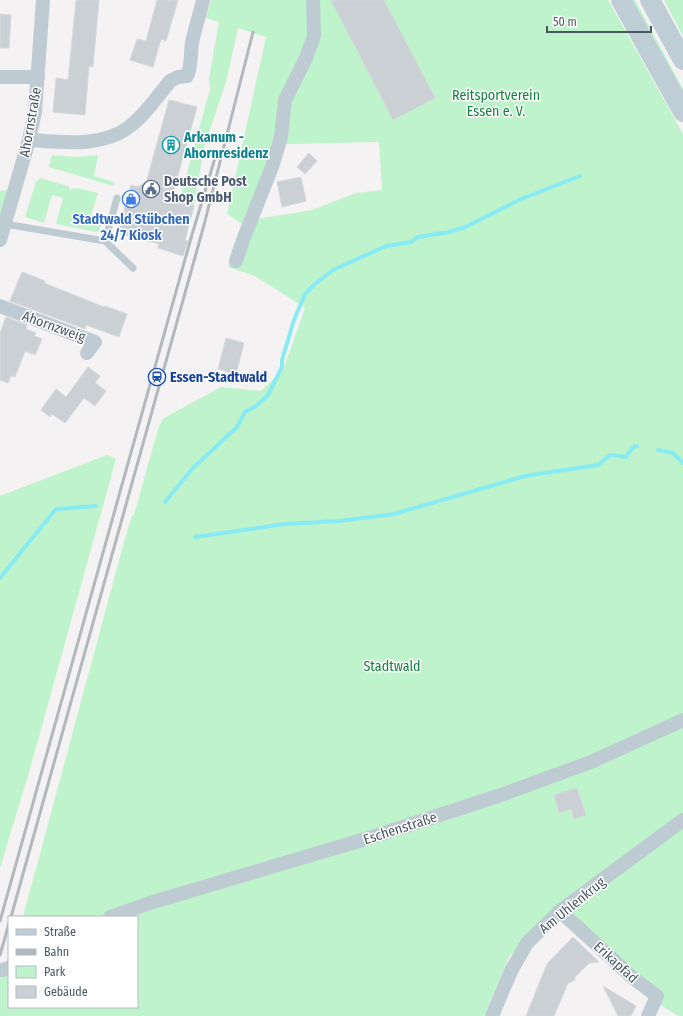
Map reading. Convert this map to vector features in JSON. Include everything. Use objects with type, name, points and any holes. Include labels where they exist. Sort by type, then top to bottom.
[{"type":"main road","points":[[621,0],[683,112]]},
{"type":"main road","points":[[650,0],[683,60]]},
{"type":"street","name":"Ahornstraße","points":[[0,240],[29,140],[35,112],[43,0]]},
{"type":"street","points":[[29,140],[79,142],[98,140],[114,136],[129,127],[170,81],[178,77],[187,76],[191,68],[190,59],[193,41],[203,0]]},
{"type":"street","points":[[236,261],[272,167],[281,137],[285,100],[306,58],[314,36],[313,0]]},
{"type":"street","points":[[0,78],[38,77]]},
{"type":"street","name":"Ahornzweig","points":[[0,306],[95,342],[87,353]]},
{"type":"street","name":"Eschenstraße","points":[[113,916],[153,902],[370,838],[498,796],[591,762],[683,720]]},
{"type":"street","name":"Am Uhlenkrug","points":[[492,1016],[511,971],[527,943],[560,911],[683,820]]},
{"type":"street","name":"Erikapfad","points":[[560,911],[633,978],[657,996],[648,1016]]},
{"type":"lane","points":[[105,241],[117,198]]},
{"type":"lane","points":[[5,224],[105,241],[133,268]]},
{"type":"green space","name":"Stadtwald","points":[[211,0],[608,0],[683,134],[683,1016],[678,1016],[661,1005],[558,906],[509,957],[484,1016],[0,1016],[0,978],[8,958],[8,1008],[138,1008],[138,916],[23,916],[124,542],[132,516],[134,515],[159,426],[164,418],[221,387],[261,391],[283,370],[305,308],[255,276],[228,267],[242,224],[227,214],[266,37],[238,28],[226,82],[204,147],[194,206],[179,202],[210,89],[209,78],[219,22],[206,18]],"holes":[[[379,142],[382,190],[356,193],[312,210],[257,219],[286,144]]]},
{"type":"green space","points":[[628,0],[635,0],[683,89],[683,100]]},
{"type":"green space","points":[[664,0],[683,0],[683,36]]},
{"type":"green space","points":[[52,155],[74,157],[98,155],[94,176],[114,182],[113,186],[49,167]]},
{"type":"green space","points":[[40,178],[68,186],[70,190],[77,188],[98,193],[91,215],[103,219],[99,231],[96,232],[56,224],[63,198],[52,195],[44,223],[25,217],[36,182]]},
{"type":"green space","points":[[8,190],[0,215],[0,191]]},
{"type":"green space","points":[[107,455],[116,459],[30,769],[0,868],[0,496]]},
{"type":"building","points":[[76,0],[99,0],[93,67],[89,66],[85,115],[53,112],[56,78],[68,80]]},
{"type":"building","points":[[157,0],[178,0],[166,41],[161,39],[153,67],[130,60],[137,39],[146,41]]},
{"type":"building","points":[[331,0],[384,0],[435,98],[393,120]]},
{"type":"building","points":[[0,14],[11,15],[9,48],[0,48]]},
{"type":"building","name":"Arkanum - Ahornresidenz","points":[[169,100],[197,107],[171,200],[194,206],[185,240],[188,241],[183,256],[158,248],[159,244],[118,233],[131,185],[137,187],[146,183]]},
{"type":"building","points":[[309,153],[317,161],[305,174],[297,167]]},
{"type":"building","points":[[301,177],[306,201],[282,207],[277,182]]},
{"type":"building","points":[[22,272],[45,281],[44,283],[104,307],[105,306],[127,314],[119,337],[86,325],[85,329],[10,301]]},
{"type":"building","points":[[6,317],[27,325],[26,329],[36,333],[34,336],[42,339],[35,355],[25,351],[15,377],[11,376],[8,383],[0,380],[0,333]]},
{"type":"building","points":[[226,338],[244,343],[236,374],[218,369]]},
{"type":"building","points":[[88,367],[100,376],[95,383],[106,391],[95,406],[84,398],[65,423],[52,414],[50,417],[41,410],[56,389],[66,397]]},
{"type":"building","points":[[577,788],[586,815],[574,819],[571,809],[559,813],[554,795]]},
{"type":"building","points":[[573,937],[599,962],[589,963],[575,977],[575,980],[568,983],[554,1016],[526,1016],[547,964]]},
{"type":"building","points":[[603,986],[636,1006],[631,1016],[618,1016]]},
{"type":"waterway","points":[[165,502],[193,468],[237,427],[245,412],[256,406],[268,395],[282,367],[282,360],[294,320],[305,294],[316,283],[333,270],[386,246],[411,242],[418,237],[449,232],[465,227],[521,199],[580,176]]},
{"type":"waterway","points":[[195,537],[285,524],[339,521],[394,514],[525,476],[598,465],[610,455],[626,457],[633,447],[637,446]]},
{"type":"waterway","points":[[658,450],[673,453],[683,463]]},
{"type":"waterway","points":[[0,578],[56,509],[96,506]]},
{"type":"railway","points":[[11,916],[204,225],[253,32]]},
{"type":"railway","points":[[0,921],[191,238],[215,158]]},
{"type":"railway","points":[[0,955],[8,927]]},
{"type":"place","name":"Arkanum - Ahornresidenz","points":[[171,145]]},
{"type":"place","name":"Deutsche Post Shop GmbH","points":[[151,189]]},
{"type":"place","name":"Stadtwald Stübchen 24/7 Kiosk","points":[[131,199]]},
{"type":"place","name":"Essen-Stadtwald","points":[[157,377]]},
{"type":"park label","name":"Reitsportverein Essen e. V.","points":[[496,104]]}]
